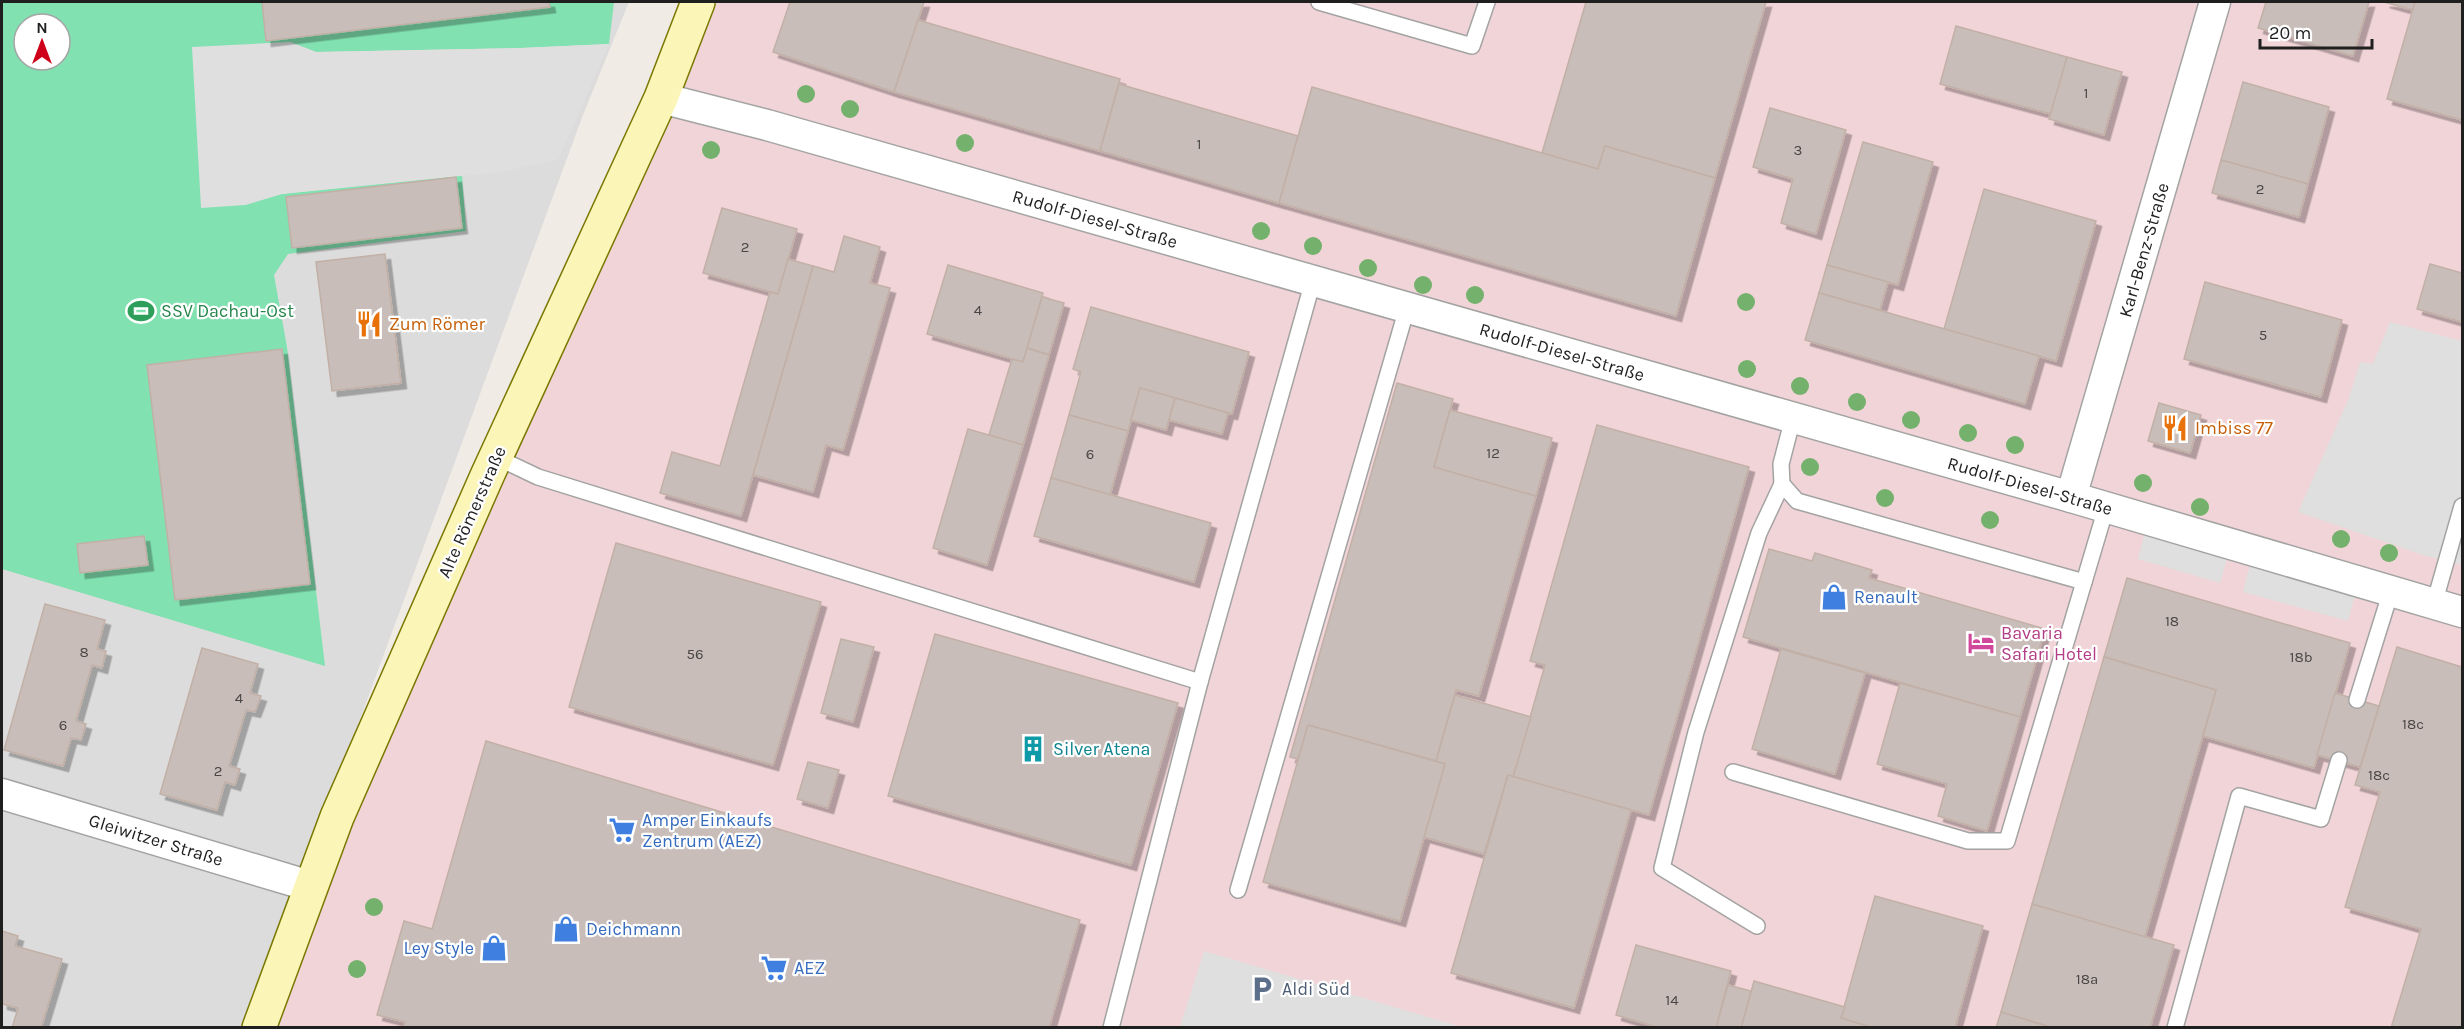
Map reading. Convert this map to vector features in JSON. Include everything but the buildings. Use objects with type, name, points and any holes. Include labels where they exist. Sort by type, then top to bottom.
[{"type":"main road","name":"Alte Römerstraße","points":[[259,1028],[337,817],[496,457],[661,98],[698,2]]},
{"type":"street","name":"Karl-Benz-Straße","points":[[2071,497],[2215,2]]},
{"type":"street","name":"Rudolf-Diesel-Straße","points":[[661,98],[767,125],[2071,497],[2463,612]]},
{"type":"street","name":"Gleiwitzer Straße","points":[[2,794],[310,886]]},
{"type":"lane","points":[[1319,2],[1472,46],[1487,2]]},
{"type":"lane","points":[[1111,1028],[1200,682],[1313,281]]},
{"type":"lane","points":[[1238,890],[1407,308]]},
{"type":"lane","points":[[1757,926],[1662,868],[1696,732],[1759,532],[1782,484],[1781,464],[1793,418]]},
{"type":"lane","points":[[496,457],[538,477],[1200,682]]},
{"type":"lane","points":[[1782,484],[1797,501],[2084,582]]},
{"type":"lane","points":[[1733,772],[1968,841],[2007,841],[2106,508]]},
{"type":"lane","points":[[2434,603],[2462,511]]},
{"type":"lane","points":[[2357,700],[2391,591]]},
{"type":"lane","points":[[2175,1028],[2239,796],[2321,819],[2339,760]]},
{"type":"shaded area","points":[[2,2],[629,2],[583,115],[298,887],[253,1027],[2,1028]]},
{"type":"shaded area","points":[[698,2],[2462,2],[2462,1027],[252,1028]]},
{"type":"shaded area","points":[[290,42],[316,52],[609,44],[558,160],[501,172],[282,194],[245,205],[201,208],[192,47]]},
{"type":"shaded area","points":[[2390,322],[2462,341],[2462,565],[2423,555],[2298,512],[2349,398],[2360,362],[2373,364]]},
{"type":"shaded area","points":[[2145,531],[2228,555],[2220,583],[2138,559]]},
{"type":"shaded area","points":[[2250,564],[2356,592],[2348,621],[2243,592]]},
{"type":"shaded area","name":"Aldi Süd","points":[[1204,951],[1462,1027],[1180,1027]]},
{"type":"green space","name":"SSV Dachau-Ost","points":[[2,2],[614,2],[609,44],[316,52],[290,42],[245,205],[281,194],[462,175],[466,231],[288,254],[274,275],[287,347],[325,666],[2,569]]},
{"type":"place","name":"SSV Dachau-Ost","points":[[141,311]]},
{"type":"place","name":"Zum Römer","points":[[369,324]]},
{"type":"place","name":"Imbiss 77","points":[[2175,428]]},
{"type":"place","name":"Renault","points":[[1834,597]]},
{"type":"place","name":"Bavaria Safari Hotel","points":[[1981,643]]},
{"type":"place","name":"Silver Atena","points":[[1033,749]]},
{"type":"place","name":"Amper Einkaufs Zentrum (AEZ)","points":[[622,830]]},
{"type":"place","name":"Deichmann","points":[[566,929]]},
{"type":"place","name":"Ley Style","points":[[494,948]]},
{"type":"place","name":"AEZ","points":[[774,968]]},
{"type":"place","name":"Aldi Süd","points":[[1262,989]]}]
